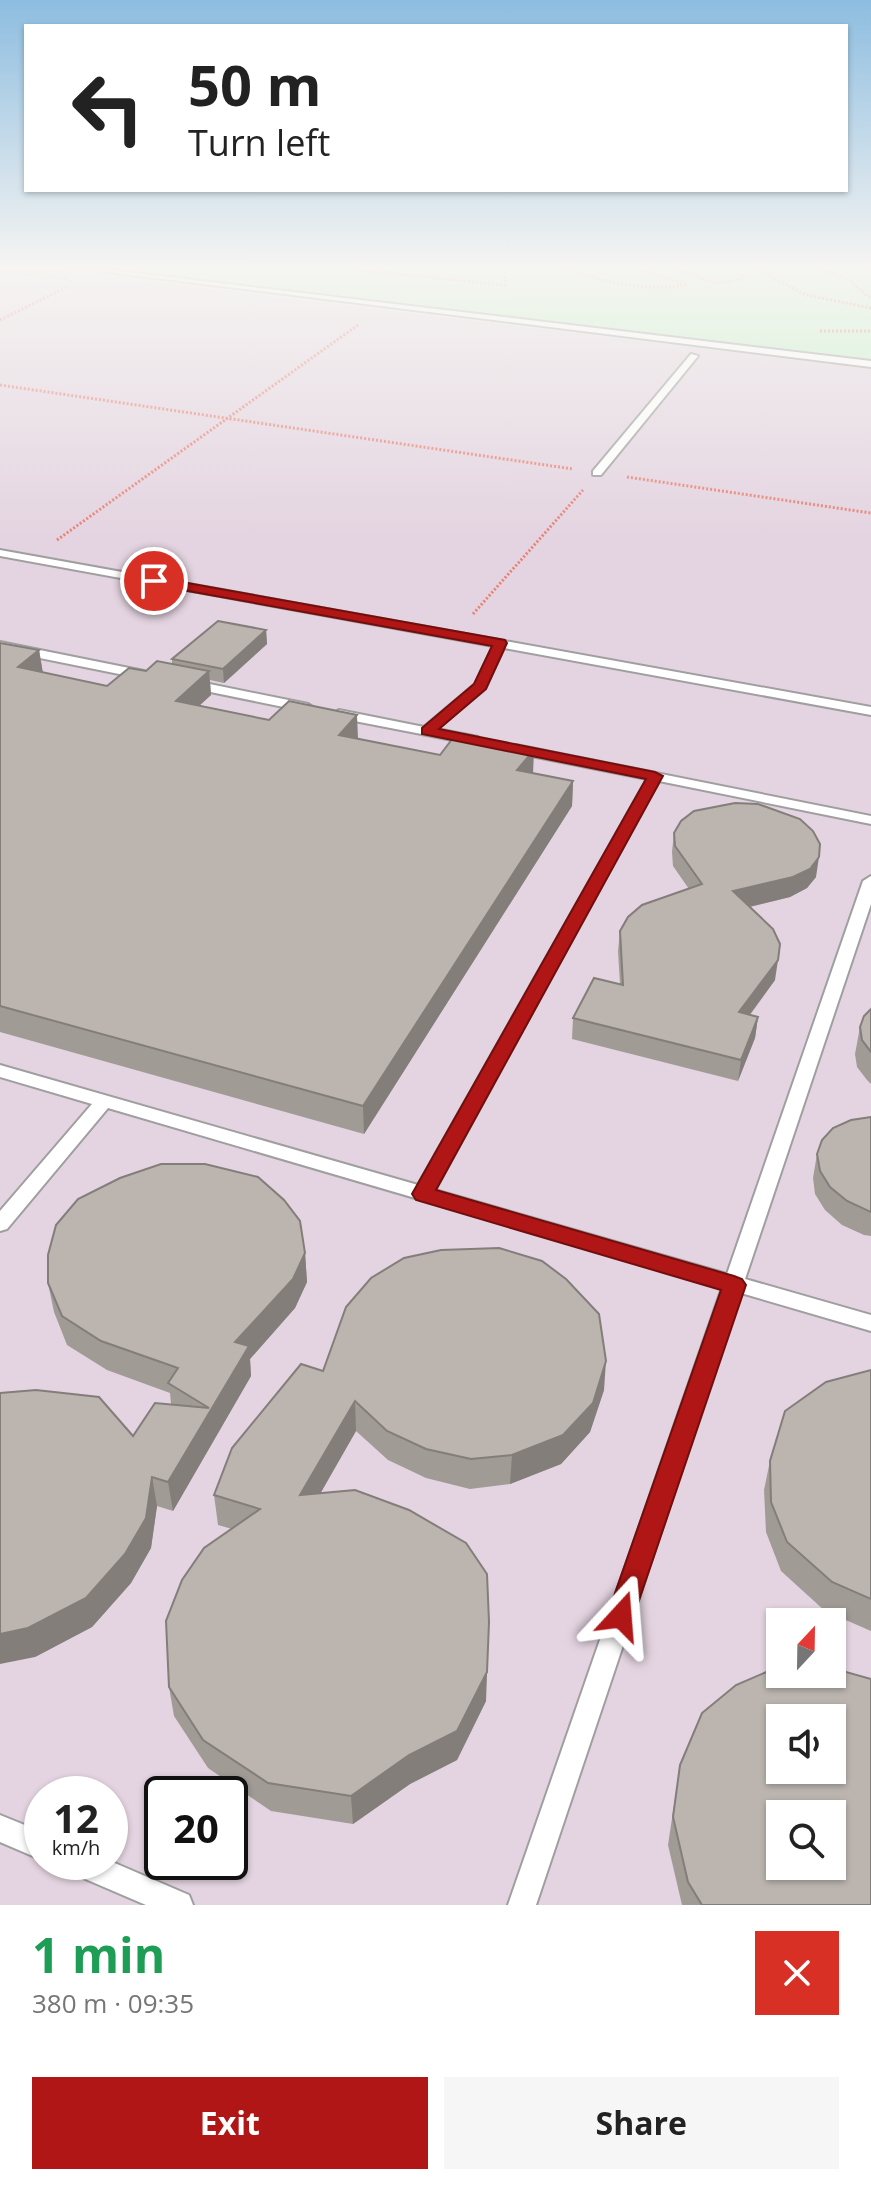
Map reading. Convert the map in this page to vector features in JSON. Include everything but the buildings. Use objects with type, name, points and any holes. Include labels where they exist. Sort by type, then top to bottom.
[{"type":"lane","points":[[597,473],[692,358]]},
{"type":"lane","points":[[821,358],[871,364]]},
{"type":"lane","points":[[0,553],[871,711]]},
{"type":"lane","points":[[427,731],[481,686],[500,643]]},
{"type":"lane","points":[[0,646],[153,677]]},
{"type":"lane","points":[[183,683],[488,743]]},
{"type":"lane","points":[[503,746],[871,820]]},
{"type":"lane","points":[[423,1194],[655,776]]},
{"type":"lane","points":[[522,1905],[871,881]]},
{"type":"lane","points":[[0,1071],[871,1323]]},
{"type":"lane","points":[[0,1224],[104,1101]]},
{"type":"lane","points":[[0,1828],[24,1838]]},
{"type":"lane","points":[[121,1880],[179,1905]]},
{"type":"path","points":[[30,559],[313,358]]},
{"type":"path","points":[[0,385],[871,513]]},
{"type":"path","points":[[432,630],[463,623],[485,602],[597,473]]},
{"type":"shaded area","points":[[0,358],[780,358],[871,369],[871,1905],[0,1905]]},
{"type":"green space","points":[[831,358],[871,358],[871,363]]},
{"type":"route","points":[[154,581],[500,643],[481,686],[427,731],[655,776],[423,1194],[734,1285],[621,1616]]}]
